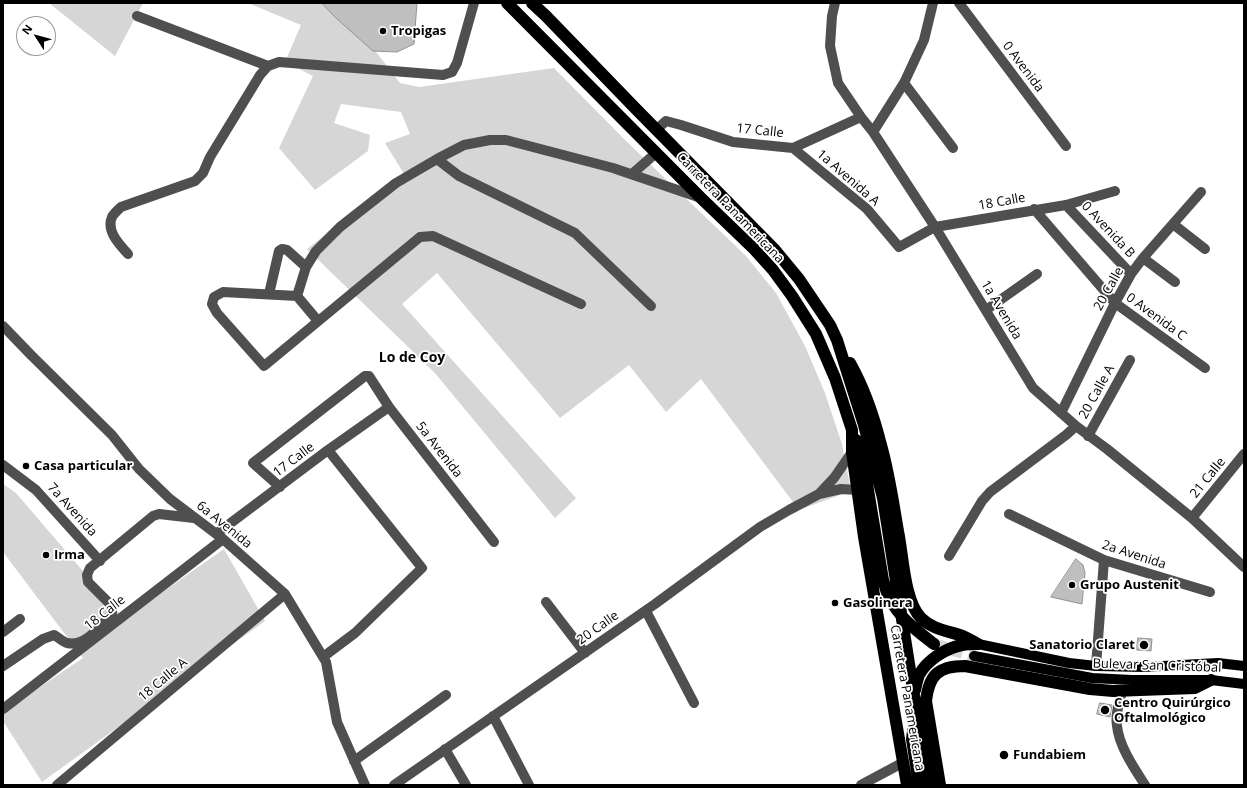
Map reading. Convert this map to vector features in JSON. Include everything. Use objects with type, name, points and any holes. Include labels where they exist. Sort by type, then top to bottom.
[{"type":"highway","name":"Carretera Panamericana","points":[[507,3],[701,198],[754,249],[792,296],[816,334],[835,378],[852,430],[852,452],[857,490],[907,785]]},
{"type":"highway","name":"Carretera Panamericana","points":[[532,3],[776,250],[799,279],[830,325],[837,340],[864,425],[883,498],[928,785]]},
{"type":"highway","points":[[837,340],[859,378],[881,445],[909,597],[914,610],[927,623],[942,630],[965,637],[978,644]]},
{"type":"highway","points":[[852,430],[863,460],[883,580],[889,597],[908,624],[934,644]]},
{"type":"highway","points":[[919,785],[912,738],[913,698],[918,676],[931,661],[942,653],[954,647],[978,644]]},
{"type":"highway","points":[[940,785],[926,701],[927,689],[931,679],[945,668],[965,666],[1090,690],[1122,692],[1195,688],[1211,680]]},
{"type":"main road","name":"Bulevar San Cristóbal","points":[[978,644],[1069,663],[1096,666],[1144,667],[1218,663],[1244,666]]},
{"type":"main road","name":"Bulevar San Cristóbal","points":[[974,656],[1092,678],[1132,680],[1211,680],[1244,684]]},
{"type":"street","points":[[128,254],[115,240],[110,225],[112,216],[121,207],[195,181],[203,173],[210,157],[260,75],[268,66],[279,62],[443,75],[452,72],[457,63],[474,3]]},
{"type":"street","name":"1a Avenida","points":[[835,3],[832,16],[830,46],[838,83],[873,132],[935,227],[1033,388],[1088,436],[1107,449],[1192,518],[1244,567]]},
{"type":"street","points":[[873,132],[904,83],[924,40],[933,3]]},
{"type":"street","name":"0 Avenida","points":[[959,3],[1066,146]]},
{"type":"street","points":[[137,16],[268,66]]},
{"type":"street","points":[[904,83],[953,148]]},
{"type":"street","name":"17 Calle","points":[[656,130],[666,121],[733,142],[793,148],[861,117]]},
{"type":"street","points":[[297,296],[306,268],[316,251],[340,227],[396,183],[464,145],[490,140],[506,140],[612,168],[701,198]]},
{"type":"street","name":"1a Avenida A","points":[[793,148],[867,209],[899,248]]},
{"type":"street","points":[[632,174],[656,153]]},
{"type":"street","points":[[437,159],[459,176],[575,233],[651,306]]},
{"type":"street","name":"18 Calle","points":[[899,248],[935,227],[1066,204],[1115,191]]},
{"type":"street","name":"20 Calle","points":[[1061,413],[1114,303],[1131,274],[1201,192]]},
{"type":"street","name":"0 Avenida B","points":[[1066,204],[1131,274]]},
{"type":"street","name":"0 Avenida C","points":[[1034,209],[1114,303],[1205,368]]},
{"type":"street","points":[[1173,224],[1205,249]]},
{"type":"street","points":[[318,321],[297,296],[223,292],[214,297],[212,304],[217,313],[264,366],[420,237],[433,236],[582,304]]},
{"type":"street","points":[[269,294],[279,251],[282,249],[287,250],[306,268]]},
{"type":"street","points":[[1144,258],[1175,282]]},
{"type":"street","points":[[986,310],[1037,274]]},
{"type":"street","name":"6a Avenida","points":[[3,326],[112,435],[139,469],[170,499],[220,537],[285,594],[326,662],[337,722],[365,785]]},
{"type":"street","name":"20 Calle A","points":[[1088,436],[1130,360]]},
{"type":"street","name":"5a Avenida","points":[[280,487],[253,463],[365,376],[370,376],[389,407],[494,542]]},
{"type":"street","name":"17 Calle","points":[[220,537],[280,487],[328,450],[389,407]]},
{"type":"street","points":[[949,556],[982,501],[990,492],[1076,426]]},
{"type":"street","points":[[323,657],[355,633],[422,568],[328,450]]},
{"type":"street","name":"20 Calle","points":[[819,494],[834,478],[852,452]]},
{"type":"street","name":"21 Calle","points":[[1192,518],[1244,454]]},
{"type":"street","name":"7a Avenida","points":[[3,466],[36,490],[100,561]]},
{"type":"street","name":"20 Calle","points":[[394,785],[646,611],[760,528],[819,494],[841,488],[857,490]]},
{"type":"street","points":[[3,666],[43,639],[54,635],[67,643],[80,642],[91,635],[112,614],[112,606],[88,582],[87,575],[90,568],[153,516],[159,514],[196,519]]},
{"type":"street","name":"2a Avenida","points":[[1009,514],[1104,560],[1210,592]]},
{"type":"street","name":"18 Calle","points":[[3,709],[220,537]]},
{"type":"street","points":[[1096,666],[1104,560]]},
{"type":"street","name":"18 Calle A","points":[[57,785],[285,594]]},
{"type":"street","points":[[546,602],[585,653]]},
{"type":"street","points":[[646,611],[694,703]]},
{"type":"street","points":[[3,632],[20,619]]},
{"type":"street","points":[[1122,692],[1119,702],[1116,726],[1123,749],[1145,785]]},
{"type":"street","points":[[354,761],[446,695]]},
{"type":"street","points":[[493,716],[529,785]]},
{"type":"street","points":[[445,749],[466,785]]},
{"type":"street","points":[[861,785],[904,762]]},
{"type":"shaded area","points":[[49,3],[143,3],[115,56]]},
{"type":"shaded area","points":[[248,3],[326,3],[370,44],[400,83],[419,87],[554,68],[623,138],[746,256],[776,293],[805,346],[825,393],[842,444],[851,491],[799,510],[701,379],[666,412],[629,365],[560,418],[437,273],[402,304],[576,498],[555,518],[434,372],[307,249],[404,174],[385,143],[410,134],[401,112],[341,104],[334,123],[370,135],[368,151],[315,190],[279,148],[313,76],[285,62],[301,25]]},
{"type":"shaded area","points":[[3,484],[16,493],[124,619],[224,549],[265,621],[42,782],[3,721],[3,712],[83,658],[3,552]]},
{"type":"building","name":"Tropigas","points":[[322,3],[417,3],[414,44],[397,52],[373,51],[336,18]]},
{"type":"building","name":"Grupo Austenit","points":[[1076,559],[1083,565],[1085,573],[1082,604],[1051,597]]},
{"type":"building","name":"Sanatorio Claret","points":[[1138,638],[1152,639],[1151,651],[1137,650]]},
{"type":"building","name":"Centro Quirúrgico Oftalmológico","points":[[1100,703],[1112,705],[1110,717],[1097,714]]},
{"type":"tunnel","points":[[934,644],[974,656]]},
{"type":"place","name":"Tropigas","points":[[383,31]]},
{"type":"place","name":"Casa particular","points":[[26,466]]},
{"type":"place","name":"Irma","points":[[46,555]]},
{"type":"place","name":"Grupo Austenit","points":[[1072,585]]},
{"type":"place","name":"Gasolinera","points":[[835,603]]},
{"type":"place","name":"Sanatorio Claret","points":[[1144,645]]},
{"type":"place","name":"Centro Quirúrgico Oftalmológico","points":[[1105,710]]},
{"type":"place","name":"Fundabiem","points":[[1004,755]]},
{"type":"district","name":"Lo de Coy","points":[[412,358]]}]
